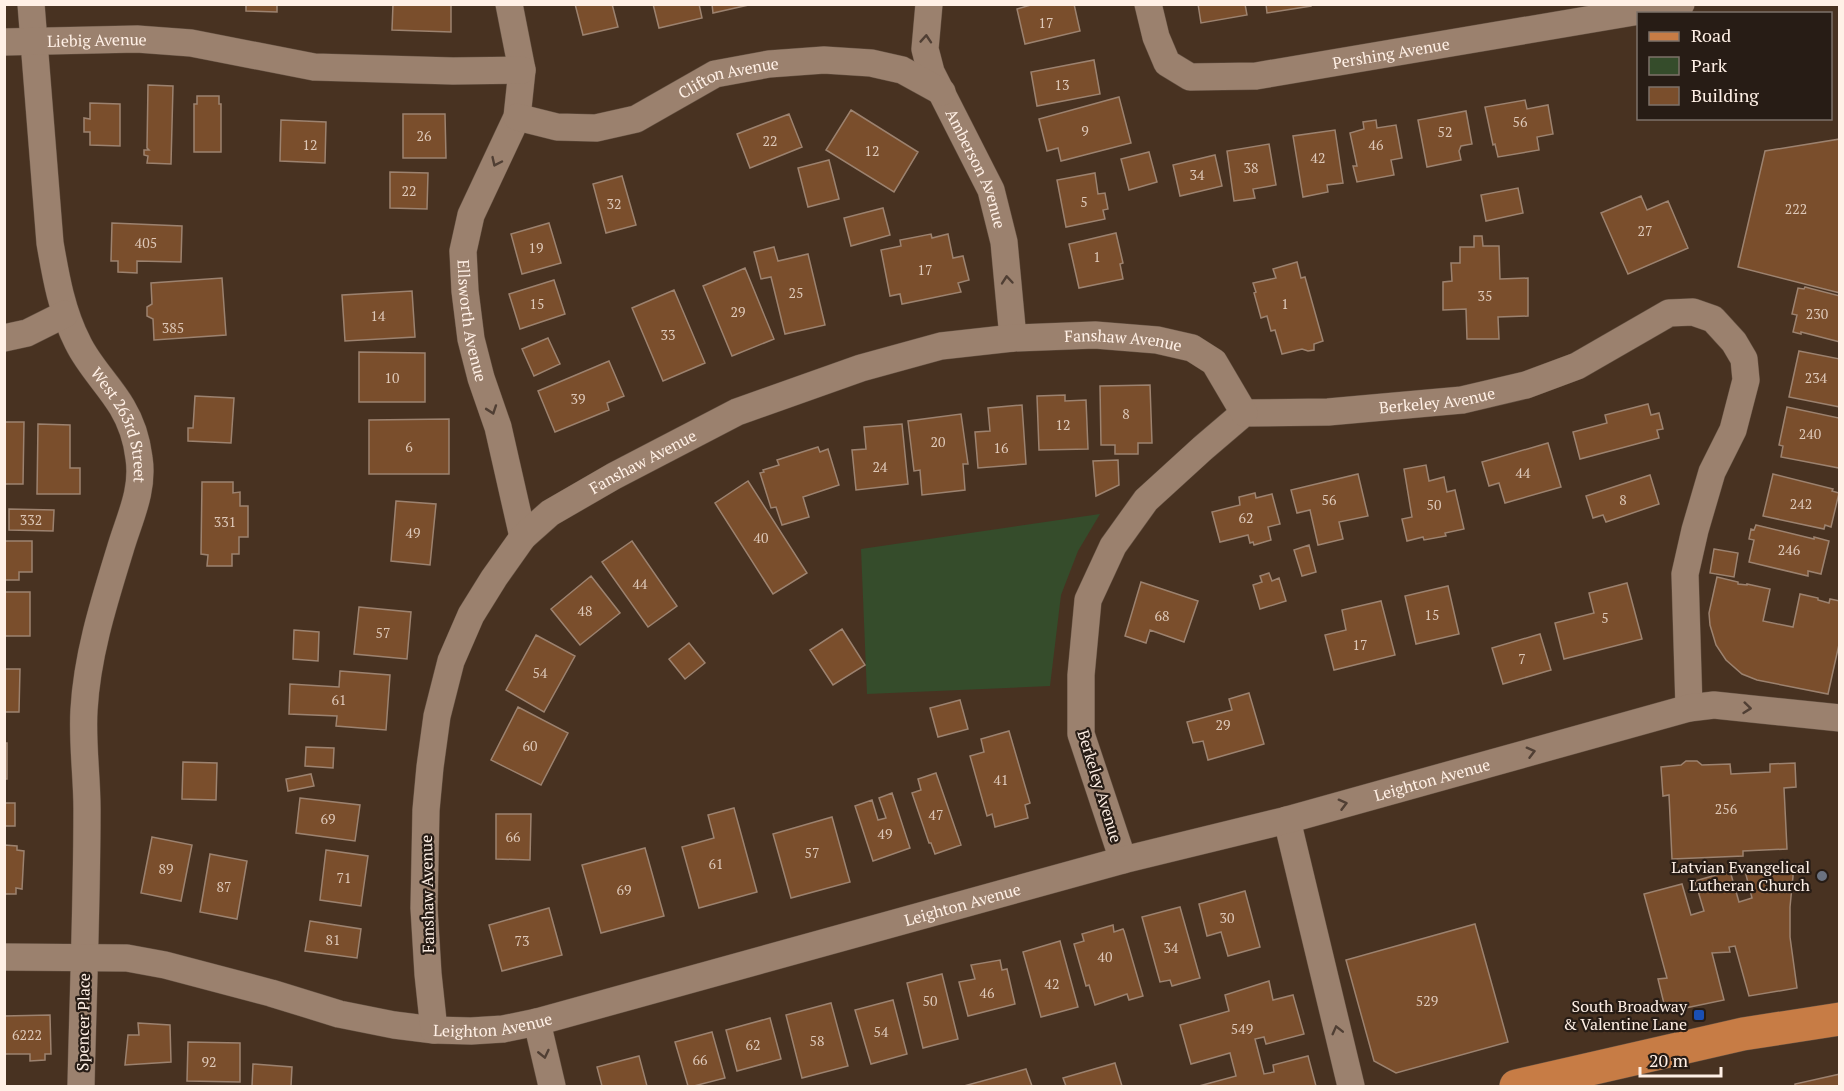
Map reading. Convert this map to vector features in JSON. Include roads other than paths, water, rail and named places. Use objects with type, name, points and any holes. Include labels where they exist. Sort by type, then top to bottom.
[{"type":"main road","points":[[1516,1086],[1561,1081],[1743,1035],[1839,1019]]},
{"type":"street","name":"West 263rd Street","points":[[31,4],[51,243],[56,277],[65,314],[78,345],[122,407],[133,432],[141,481],[101,616],[90,663],[84,710],[87,809],[84,957]]},
{"type":"street","name":"Ellsworth Avenue","points":[[509,4],[522,70],[518,117],[471,215],[463,251],[471,339],[498,428],[523,537]]},
{"type":"street","name":"Amberson Avenue","points":[[929,4],[925,49],[931,72],[992,189],[1004,242],[1013,338]]},
{"type":"street","name":"Pershing Avenue","points":[[1148,4],[1156,37],[1167,63],[1190,77],[1256,76],[1598,11],[1681,4]]},
{"type":"street","name":"Liebig Avenue","points":[[4,42],[137,39],[191,43],[314,67],[453,71],[522,70]]},
{"type":"street","name":"Clifton Avenue","points":[[518,117],[558,127],[596,128],[636,119],[715,74],[769,64],[824,60],[871,63],[902,70],[942,92]]},
{"type":"street","name":"Berkeley Avenue","points":[[1123,860],[1081,734],[1081,675],[1088,600],[1113,546],[1146,500],[1244,413],[1328,412],[1462,400],[1526,385],[1577,366],[1669,313],[1692,312],[1713,319],[1734,342],[1744,359],[1746,380],[1733,430],[1712,472],[1685,574],[1689,708]]},
{"type":"street","points":[[4,338],[27,333],[65,314]]},
{"type":"street","name":"Fanshaw Avenue","points":[[434,1030],[424,908],[427,800],[437,716],[451,661],[471,615],[523,537],[550,513],[737,412],[861,368],[941,346],[1013,338],[1095,335],[1157,340],[1192,348],[1214,362],[1244,413]]},
{"type":"street","name":"Leighton Avenue","points":[[4,957],[127,958],[165,965],[339,1014],[394,1025],[434,1030],[492,1030],[537,1022],[1123,860],[1287,820],[1689,708],[1714,705],[1839,718]]},
{"type":"street","points":[[1287,820],[1351,1086]]},
{"type":"street","name":"Spencer Place","points":[[81,1086],[84,957]]},
{"type":"street","points":[[537,1022],[552,1086]]},
{"type":"place","name":"Latvian Evangelical Lutheran Church","points":[[1822,876]]},
{"type":"place","name":"South Broadway & Valentine Lane","points":[[1699,1015]]}]
